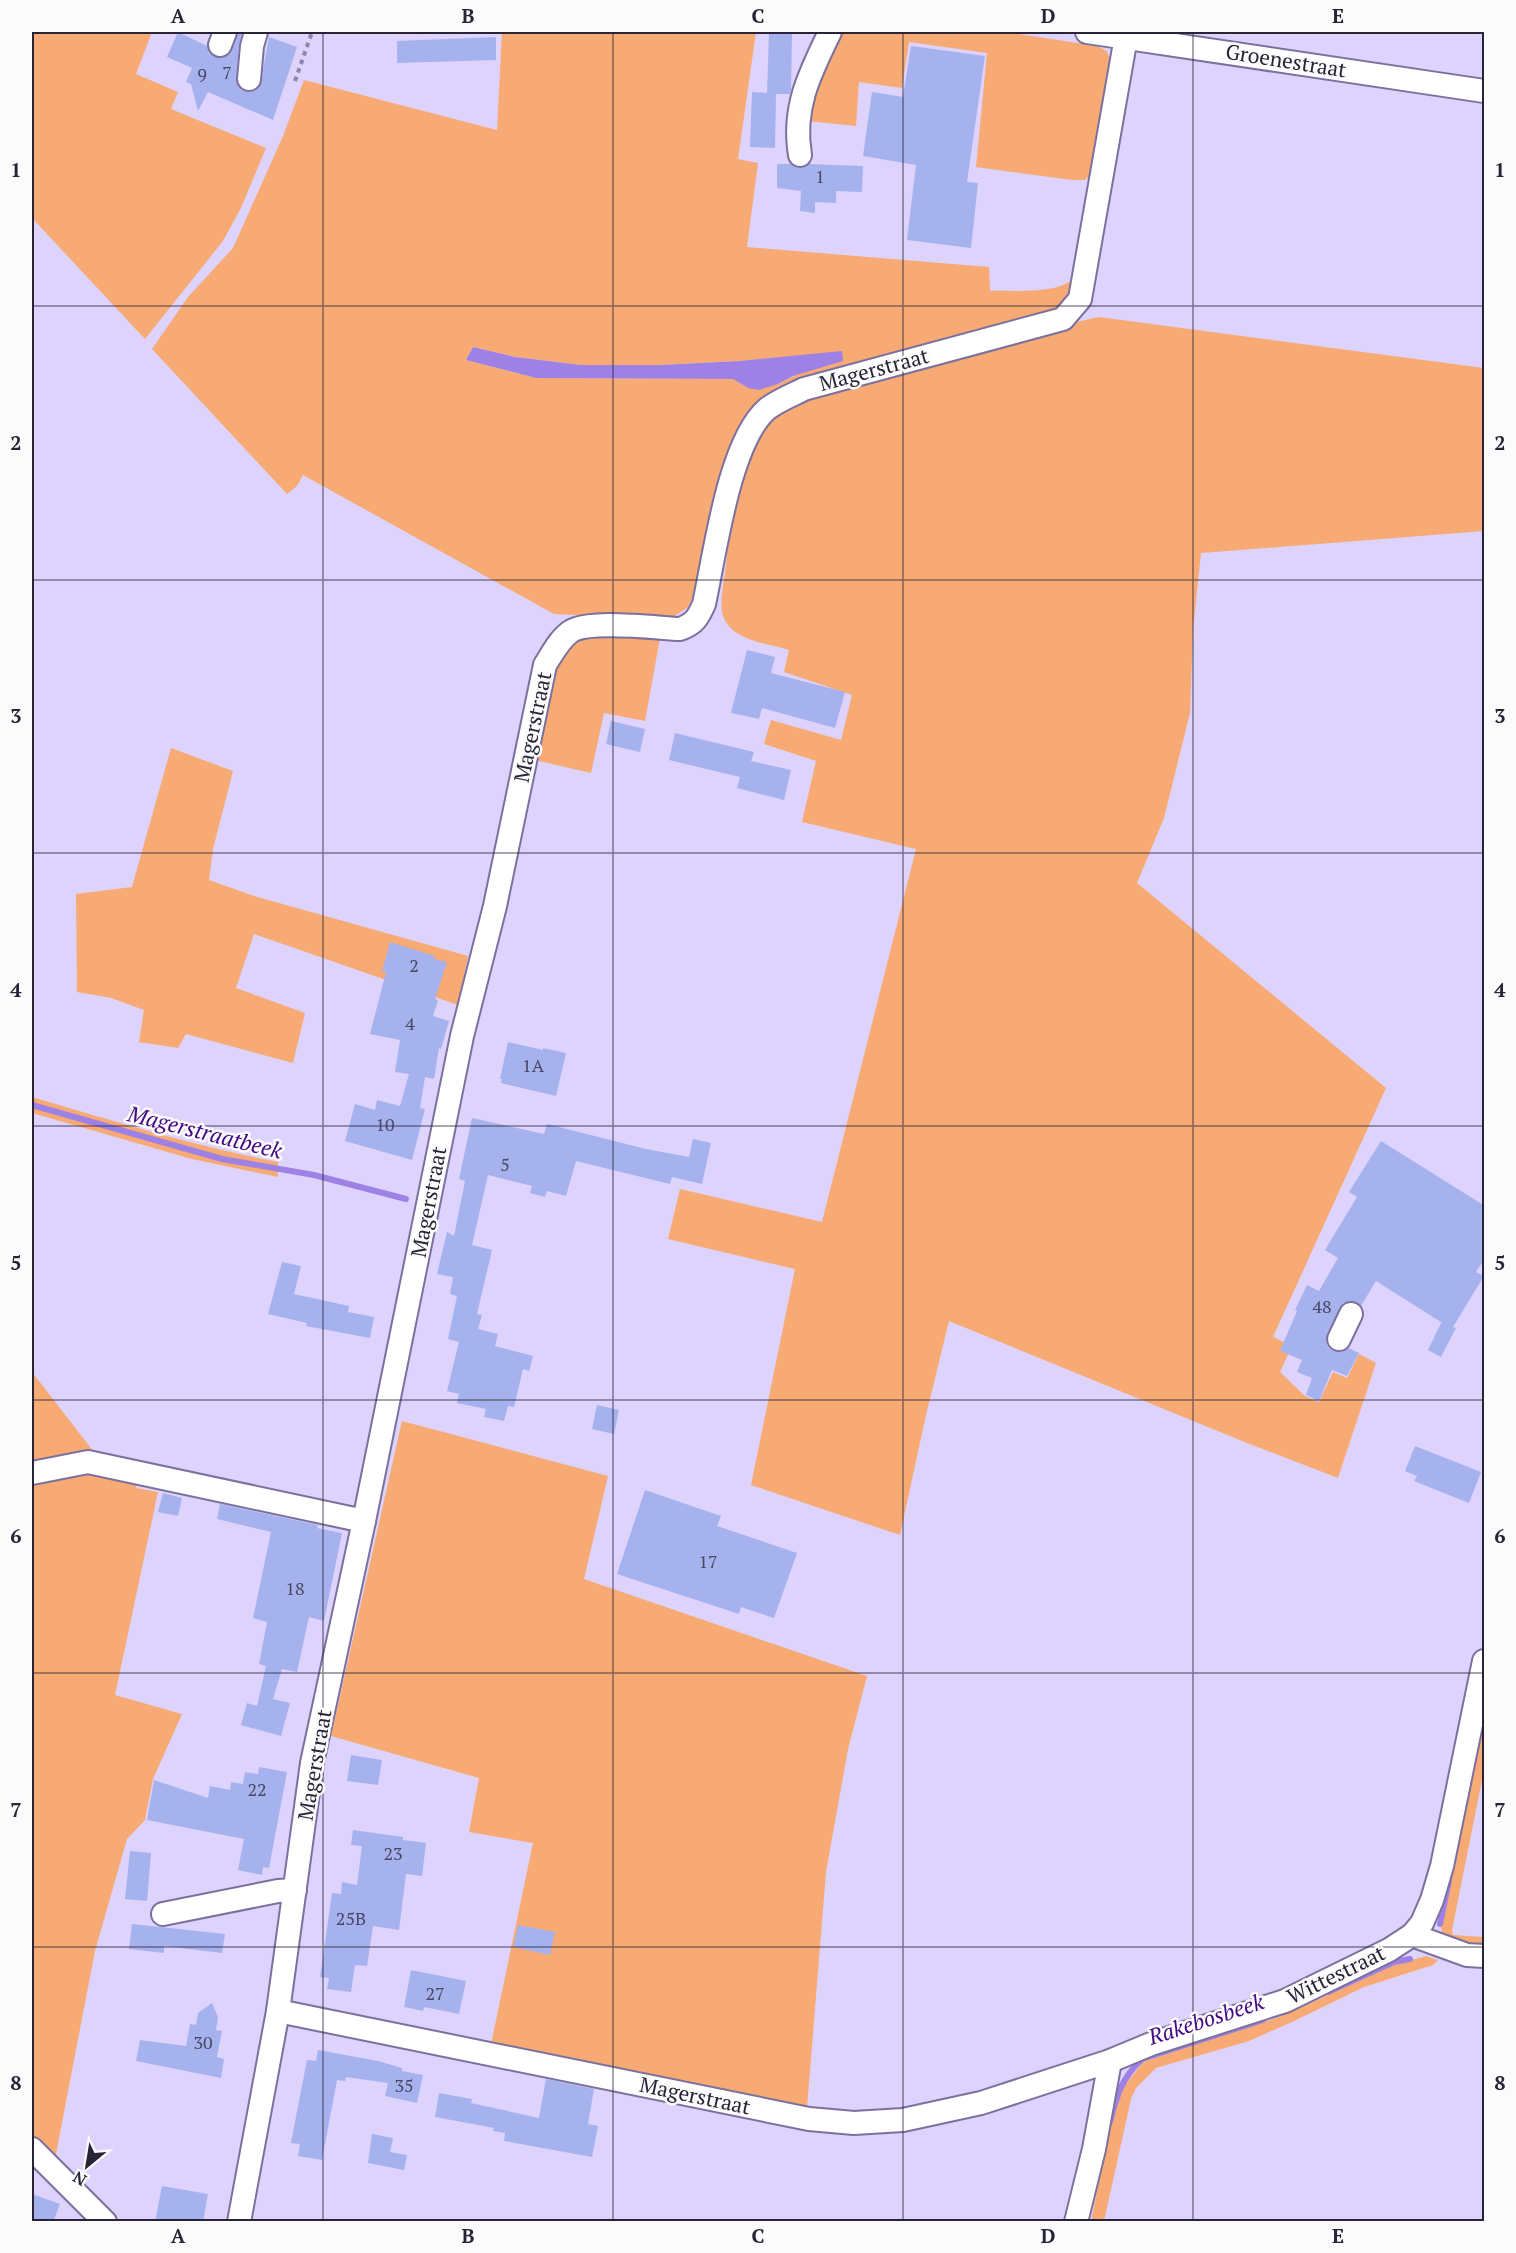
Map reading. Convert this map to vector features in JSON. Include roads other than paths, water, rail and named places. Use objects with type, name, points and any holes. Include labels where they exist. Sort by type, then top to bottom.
[{"type":"street","points":[[249,79],[252,46],[256,32]]},
{"type":"street","points":[[800,155],[798,113],[804,89],[830,32]]},
{"type":"street","name":"Groenestraat","points":[[1087,32],[1485,91]]},
{"type":"street","name":"Magerstraat","points":[[239,2222],[278,2011],[312,1763],[364,1521],[462,1036],[495,906],[545,665],[558,644],[571,631],[590,625],[680,629],[692,625],[699,617],[704,604],[731,477],[745,440],[767,409],[804,389],[1063,319],[1080,299],[1126,37]]},
{"type":"street","points":[[1339,1339],[1351,1314]]},
{"type":"street","points":[[32,1473],[88,1462],[364,1521]]},
{"type":"street","name":"Wittestraat","points":[[1110,2061],[1151,2044],[1285,2001],[1389,1950],[1412,1935],[1422,1923],[1432,1900],[1442,1866],[1485,1662]]},
{"type":"street","points":[[163,1914],[278,1890],[295,1890]]},
{"type":"street","points":[[1412,1935],[1467,1955],[1485,1956]]},
{"type":"street","name":"Magerstraat","points":[[278,2011],[809,2119],[854,2123],[903,2120],[981,2103],[1110,2061]]},
{"type":"street","points":[[1076,2222],[1094,2149],[1110,2061]]},
{"type":"street","points":[[32,2149],[105,2222]]},
{"type":"waterway","name":"Magerstraatbeek","points":[[32,1105],[222,1159],[314,1175],[406,1199]]},
{"type":"waterway","name":"Rakebosbeek","points":[[1440,1924],[1449,1881]]},
{"type":"waterway","name":"Rakebosbeek","points":[[1328,1992],[1394,1962],[1410,1959]]},
{"type":"waterway","name":"Rakebosbeek","points":[[1110,2122],[1121,2088],[1129,2073],[1142,2059],[1263,2020]]}]
